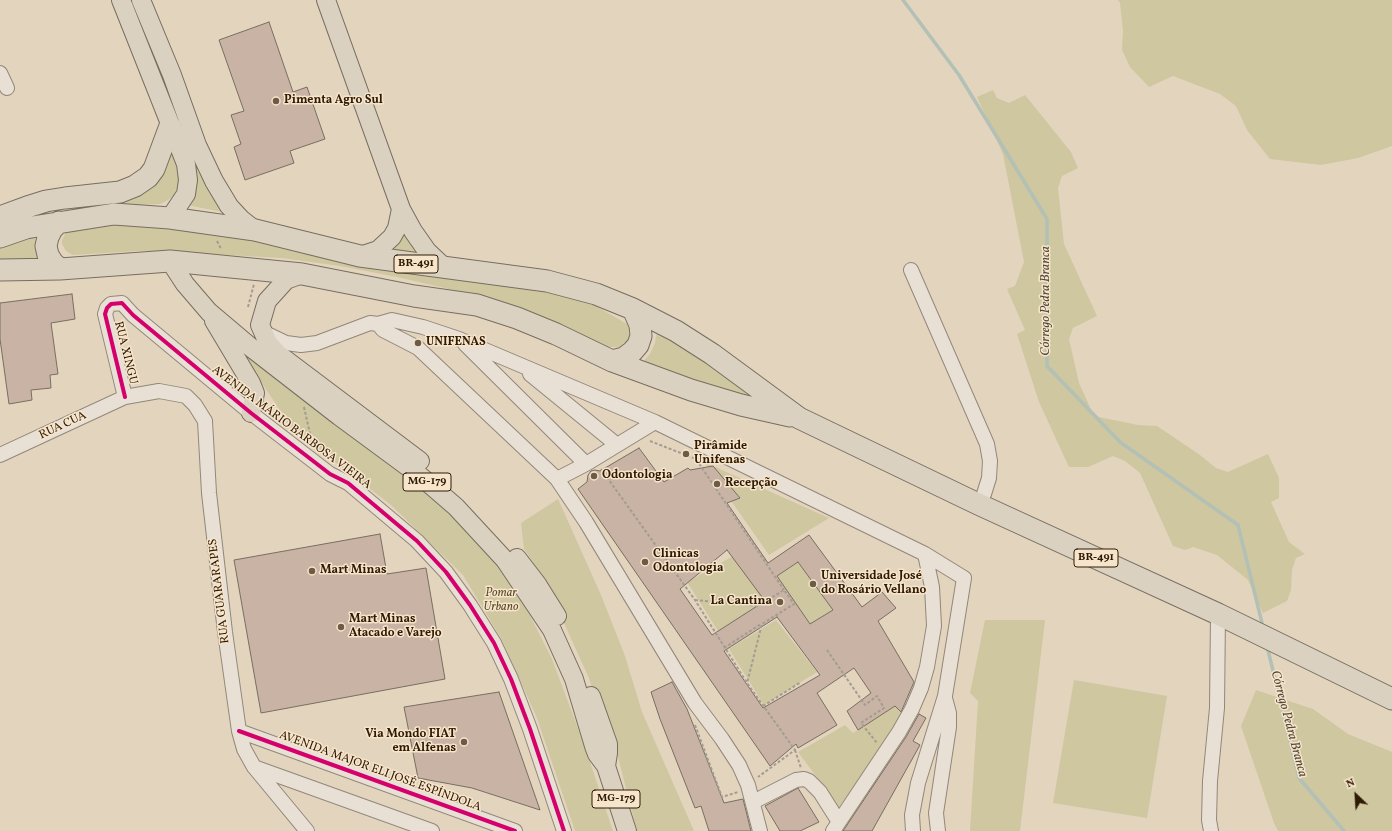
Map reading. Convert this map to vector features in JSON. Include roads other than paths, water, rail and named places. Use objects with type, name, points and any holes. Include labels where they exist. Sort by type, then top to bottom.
[{"type":"highway","points":[[1,231],[26,207],[46,201],[120,192],[135,186],[148,177],[154,169],[170,126]]},
{"type":"highway","name":"BR-491","points":[[1,231],[114,214],[170,218],[255,230],[360,256],[547,281],[596,294],[633,309],[676,332],[712,354],[800,418],[978,504],[1218,614],[1392,699]]},
{"type":"highway","points":[[59,222],[52,228],[46,246],[48,255],[53,263],[60,269]]},
{"type":"highway","name":"BR-491","points":[[0,270],[60,269],[170,261],[302,274],[414,296],[476,305],[517,318],[556,334],[612,361],[691,390],[741,405],[800,418]]},
{"type":"highway","points":[[612,361],[624,358],[638,345],[641,336],[640,326],[633,309]]},
{"type":"main road","points":[[121,0],[186,164],[188,180],[186,194],[170,218]]},
{"type":"main road","points":[[141,0],[172,75],[197,145],[214,181],[229,206],[241,219],[255,230]]},
{"type":"main road","points":[[326,0],[401,209],[413,231],[427,251],[445,268]]},
{"type":"main road","points":[[136,38],[154,32]]},
{"type":"main road","points":[[360,256],[378,250],[392,236],[397,228],[401,209]]},
{"type":"main road","name":"MG-179","points":[[170,261],[185,284],[208,312],[339,416],[419,475],[456,507],[505,560],[552,630],[574,679],[597,754],[606,766],[627,831]]},
{"type":"main road","points":[[262,332],[260,325],[267,301],[286,280],[302,274]]},
{"type":"main road","points":[[208,312],[251,383],[255,393],[251,413]]},
{"type":"main road","name":"MG-179","points":[[262,332],[268,343],[278,354],[431,469],[465,499],[511,550],[537,584],[562,625],[584,677],[608,744],[606,766]]},
{"type":"street","points":[[0,72],[8,88]]},
{"type":"street","points":[[911,270],[987,444],[990,461],[989,478],[984,494],[978,504]]},
{"type":"street","name":"AVENIDA MÁRIO BARBOSA VIEIRA","points":[[105,314],[107,308],[111,304],[122,302],[133,315],[251,413],[330,474],[348,483],[417,541],[446,572],[470,604],[494,643],[511,679],[530,729],[564,831]]},
{"type":"street","name":"RUA XINGU","points":[[105,314],[125,398]]},
{"type":"street","points":[[262,332],[286,344],[301,345],[316,343],[370,323],[378,324],[392,320],[423,327],[459,339],[656,422],[925,554],[964,578],[945,696],[918,783],[912,815],[913,831]]},
{"type":"street","points":[[378,324],[383,330],[418,348],[556,479],[586,522],[691,697],[739,765],[748,785],[760,831]]},
{"type":"street","points":[[459,339],[592,464]]},
{"type":"street","points":[[515,362],[617,444]]},
{"type":"street","name":"RUA GUARARAPES","points":[[125,398],[159,391],[186,396],[195,405],[205,421],[208,493],[239,731],[244,749],[254,767],[307,831]]},
{"type":"street","name":"RUA CUA","points":[[0,455],[125,398]]},
{"type":"street","points":[[556,479],[592,464],[617,444],[656,422]]},
{"type":"street","points":[[836,826],[885,753],[912,709],[927,667],[934,626],[932,587],[925,554]]},
{"type":"street","points":[[1211,831],[1209,820],[1210,781],[1217,708],[1218,614]]},
{"type":"street","points":[[938,831],[936,813],[949,727],[949,713],[945,696]]},
{"type":"street","name":"AVENIDA MAJOR ELI JOSÉ ESPÍNDOLA","points":[[239,731],[515,831]]},
{"type":"street","points":[[254,767],[432,831]]},
{"type":"street","points":[[752,802],[796,780],[804,779],[810,781],[820,792],[836,826]]},
{"type":"waterway","name":"Córrego Pedra Branca","points":[[903,0],[959,75],[1047,219],[1047,366],[1120,442],[1238,525],[1262,623]]},
{"type":"waterway","name":"Córrego Pedra Branca","points":[[1268,650],[1299,778],[1344,831]]},
{"type":"place","name":"Pimenta Agro Sul","points":[[276,101]]},
{"type":"place","name":"UNIFENAS","points":[[418,343]]},
{"type":"place","name":"Pirâmide Unifenas","points":[[686,454]]},
{"type":"place","name":"Odontologia","points":[[594,476]]},
{"type":"place","name":"Recepção","points":[[717,484]]},
{"type":"place","name":"Clinicas Odontologia","points":[[645,562]]},
{"type":"place","name":"Mart Minas","points":[[312,571]]},
{"type":"place","name":"Universidade José do Rosário Vellano","points":[[813,584]]},
{"type":"place","name":"La Cantina","points":[[780,602]]},
{"type":"place","name":"Mart Minas Atacado e Varejo","points":[[341,627]]},
{"type":"place","name":"Via Mondo FIAT em Alfenas","points":[[464,742]]},
{"type":"park label","name":"Pomar Urbano","points":[[501,601]]}]
